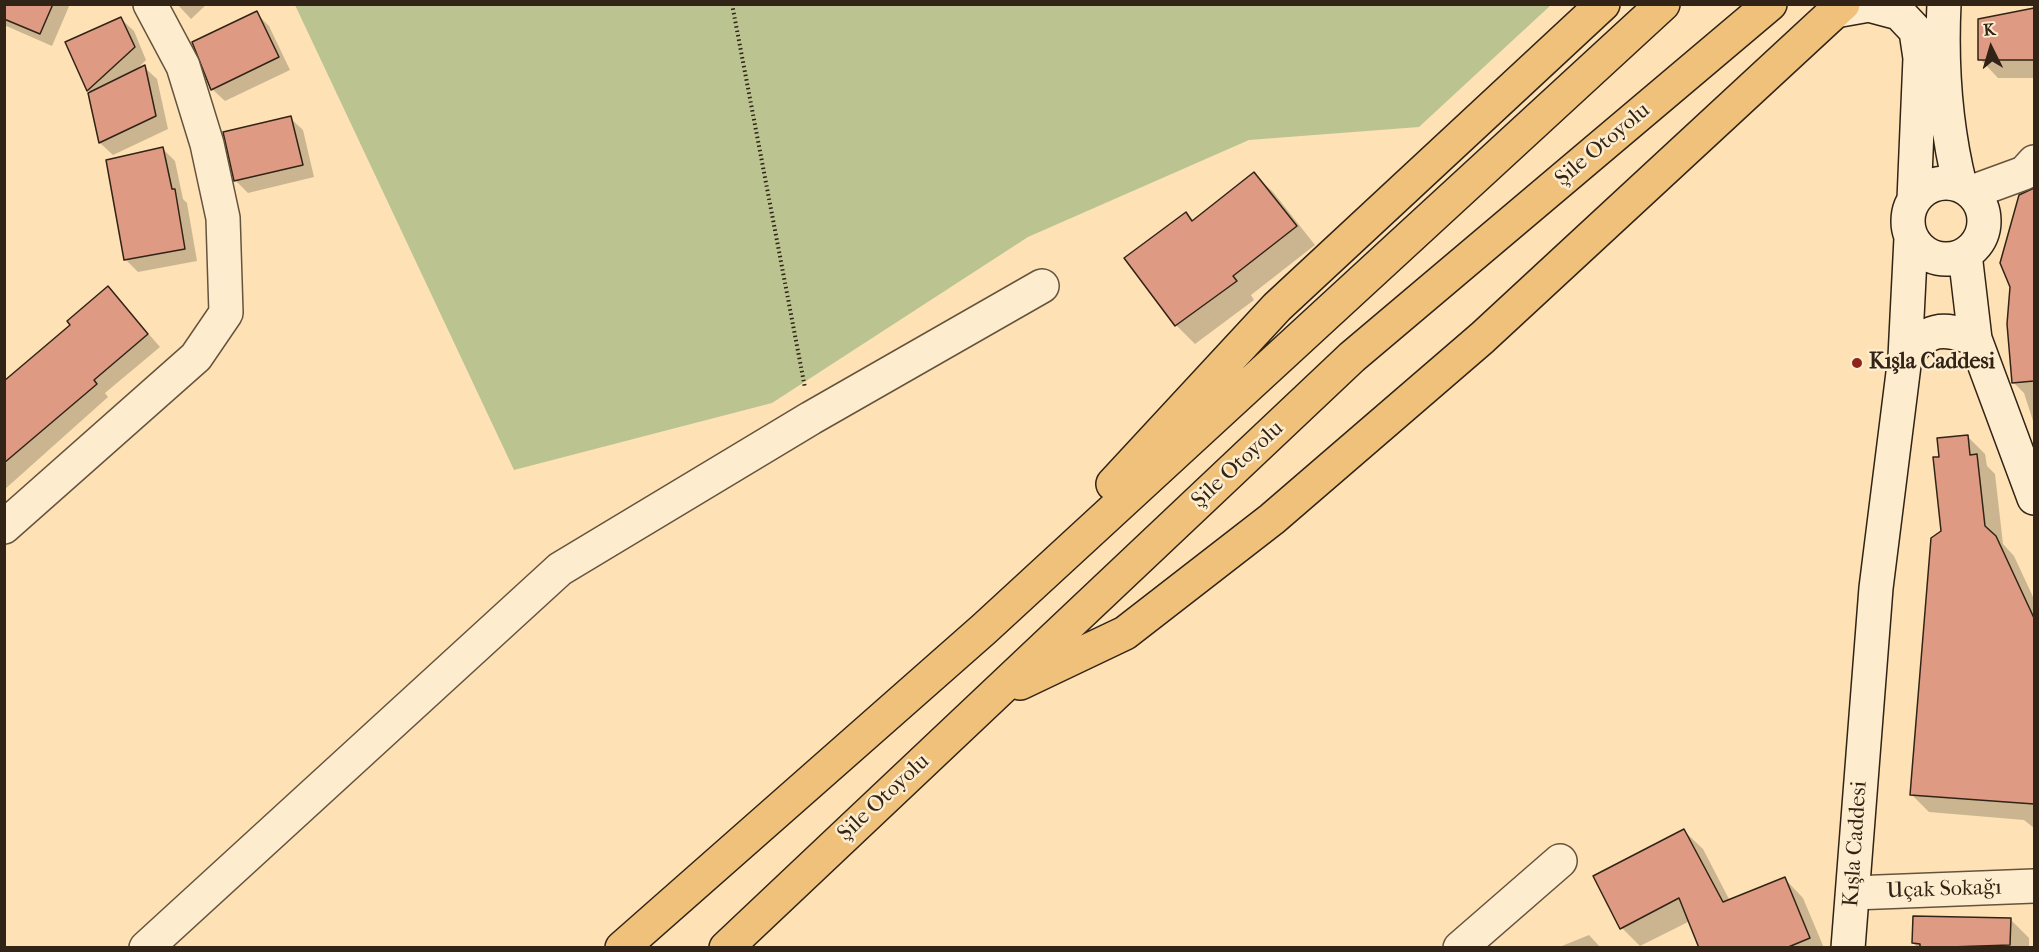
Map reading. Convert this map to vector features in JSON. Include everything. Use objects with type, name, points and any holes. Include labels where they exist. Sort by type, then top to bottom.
[{"type":"highway","points":[[984,629],[1030,574],[1277,307],[1603,4]]},
{"type":"highway","points":[[622,948],[984,629],[1663,4]]},
{"type":"highway","name":"Şile Otoyolu","points":[[726,948],[1352,357],[1770,4]]},
{"type":"highway","points":[[993,695],[1125,633],[1272,519],[1482,338],[1839,8]]},
{"type":"street","points":[[4,527],[196,357],[226,313],[223,218],[207,144],[183,66],[150,4]]},
{"type":"street","points":[[1944,4],[1943,77],[1949,138],[1966,189],[1984,213],[1984,225],[1978,242],[1965,254],[1941,259],[1930,256],[1919,249],[1911,238],[1908,212],[1914,200],[1923,190],[1934,184],[1948,182],[1966,189],[2031,170]]},
{"type":"street","points":[[1839,8],[1869,5],[1889,10],[1899,13],[1917,31],[1920,58],[1914,200]]},
{"type":"street","name":"Kışla Caddesi","points":[[1848,948],[1876,588],[1905,357],[1911,238]]},
{"type":"street","points":[[1965,254],[1976,339],[2034,498]]},
{"type":"street","points":[[146,948],[560,568],[811,418],[1042,286]]},
{"type":"street","points":[[1905,357],[1918,339],[1934,331],[1954,331],[1976,339]]},
{"type":"street","points":[[1460,948],[1560,861]]},
{"type":"street","name":"Uçak Sokağı","points":[[1853,893],[2034,886]]},
{"type":"path","points":[[732,4],[811,418]]},
{"type":"green space","points":[[295,5],[1551,5],[1419,127],[1249,140],[1028,237],[772,403],[514,470]]},
{"type":"building","points":[[4,4],[53,4],[40,34],[4,19]]},
{"type":"building","points":[[2034,8],[2034,60],[1978,60],[1978,19]]},
{"type":"building","points":[[257,11],[279,57],[211,90],[192,42]]},
{"type":"building","points":[[121,17],[135,47],[87,91],[65,42]]},
{"type":"building","points":[[145,65],[156,116],[99,143],[88,93]]},
{"type":"building","points":[[291,116],[303,165],[234,181],[223,132]]},
{"type":"building","points":[[163,147],[172,189],[175,189],[185,249],[124,260],[106,160]]},
{"type":"building","points":[[1254,172],[1297,226],[1233,276],[1237,281],[1175,326],[1124,258],[1186,212],[1192,221]]},
{"type":"building","points":[[2034,188],[2034,381],[2012,383],[2007,324],[2010,287],[2000,263],[2019,195]]},
{"type":"building","points":[[108,286],[148,334],[94,380],[97,384],[4,463],[4,381],[70,325],[67,321]]},
{"type":"building","points":[[1968,435],[1970,455],[1977,454],[1985,526],[1996,536],[2034,618],[2034,804],[1910,795],[1931,538],[1941,531],[1933,457],[1939,457],[1937,438]]},
{"type":"building","points":[[1684,829],[1723,902],[1785,877],[1810,938],[1786,948],[1699,948],[1679,898],[1620,929],[1593,876]]},
{"type":"building","points":[[1913,916],[2011,918],[2010,945],[1920,948],[1920,944],[1912,943]]},
{"type":"place","name":"Kışla Caddesi","points":[[1857,363]]}]
